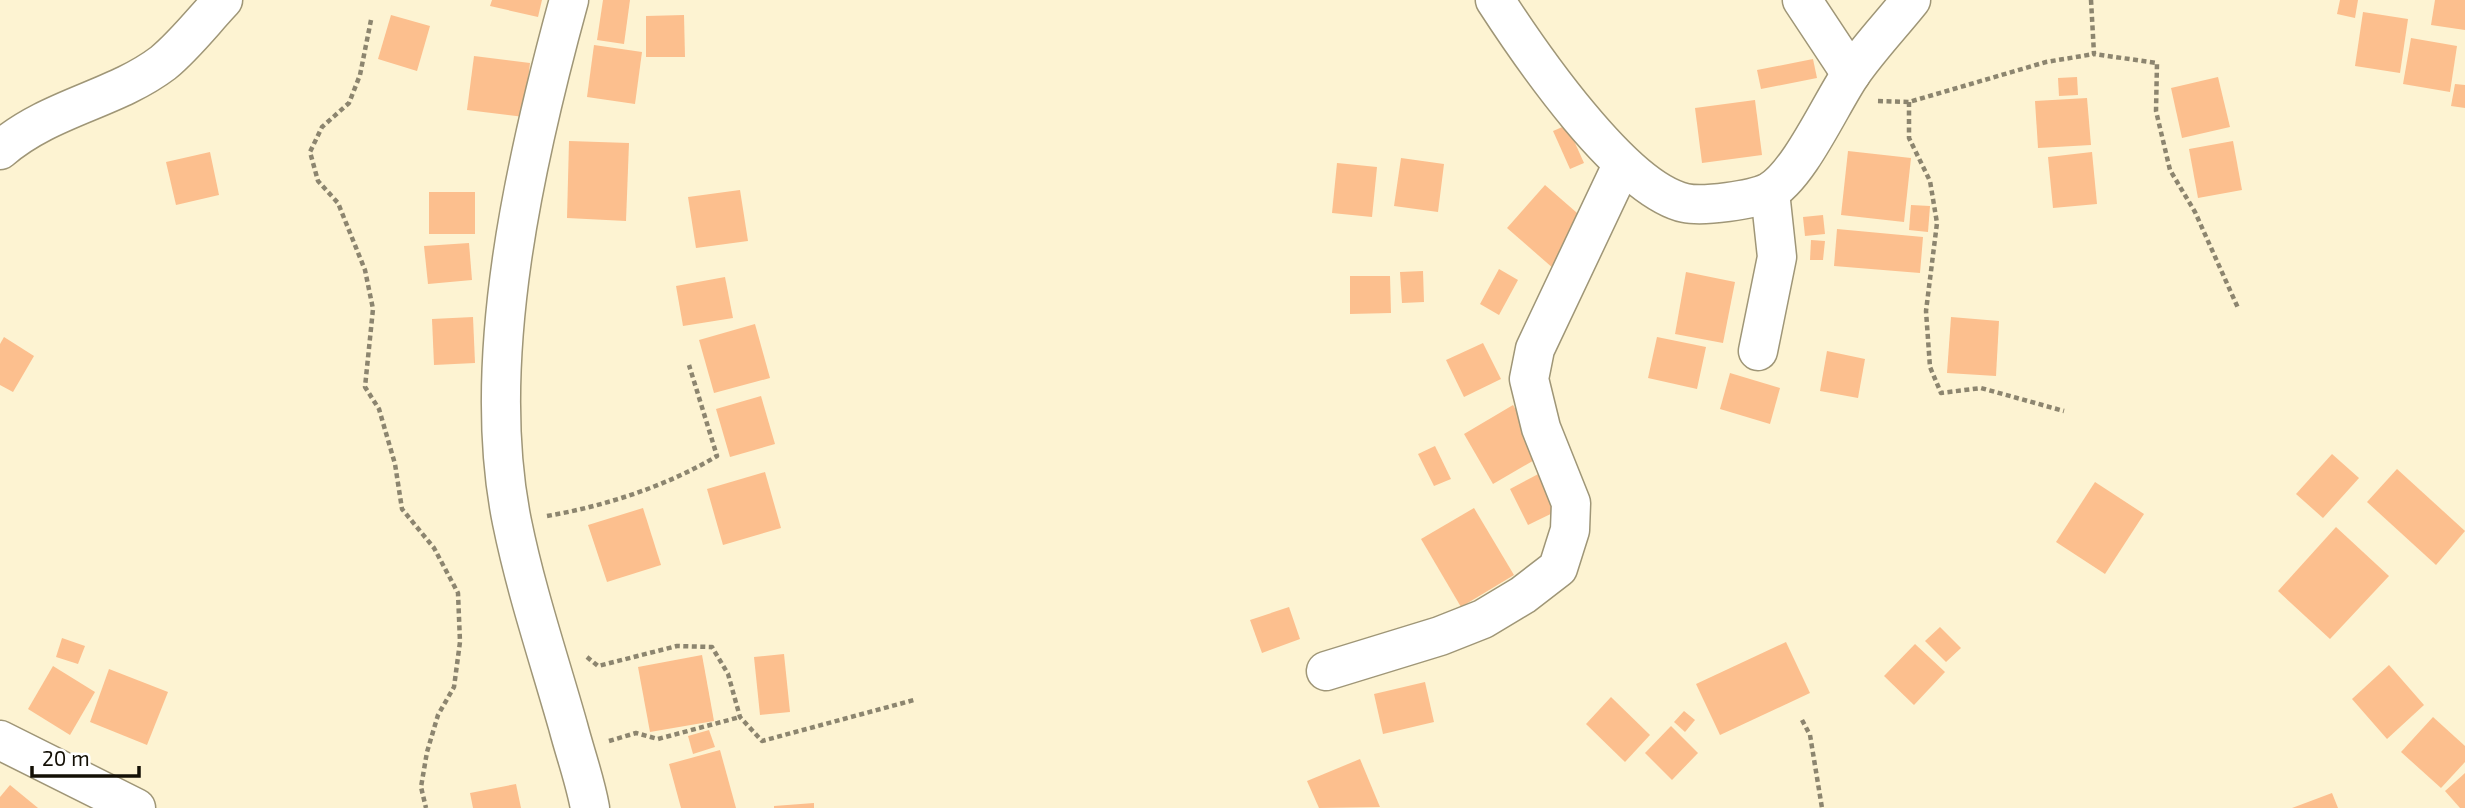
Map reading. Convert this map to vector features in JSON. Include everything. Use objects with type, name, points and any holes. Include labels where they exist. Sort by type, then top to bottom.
[{"type":"street","points":[[0,150],[34,123],[123,86],[163,62],[223,0]]},
{"type":"street","points":[[569,0],[543,93],[515,253],[503,344],[500,432],[512,521],[590,808]]},
{"type":"street","points":[[1495,0],[1575,108],[1622,165],[1654,188],[1685,203],[1723,203],[1770,192],[1800,160],[1851,74],[1911,0]]},
{"type":"street","points":[[1802,0],[1851,74]]},
{"type":"street","points":[[1326,671],[1440,636],[1483,619],[1523,595],[1558,568],[1570,530],[1571,503],[1541,428],[1529,379],[1535,349],[1622,165]]},
{"type":"street","points":[[1758,351],[1777,257],[1770,192]]},
{"type":"street","points":[[0,740],[136,808]]},
{"type":"path","points":[[2091,0],[2094,54]]},
{"type":"path","points":[[371,20],[359,75],[349,103],[322,127],[310,152],[318,181],[338,203],[365,270],[373,309],[365,387],[379,409],[396,464],[402,509],[434,548],[458,593],[460,642],[454,687],[438,715],[427,752],[421,787],[426,808]]},
{"type":"path","points":[[1851,74],[1872,100],[1909,102],[2046,62],[2094,54],[2120,55],[2157,63],[2156,111],[2171,170],[2195,212],[2238,308]]},
{"type":"path","points":[[1909,102],[1909,138],[1930,181],[1937,223],[1926,311],[1930,367],[1941,393],[1981,388],[2064,411]]},
{"type":"path","points":[[512,521],[573,512],[608,501],[687,474],[717,456],[689,365]]},
{"type":"path","points":[[540,628],[564,638],[598,666],[677,646],[712,647],[728,674],[740,717],[762,741],[914,700]]},
{"type":"path","points":[[600,744],[636,733],[658,739],[740,717]]},
{"type":"path","points":[[1802,720],[1810,735],[1822,808]]},
{"type":"building","points":[[492,0],[542,0],[538,17],[490,6]]},
{"type":"building","points":[[603,0],[630,0],[624,44],[597,40]]},
{"type":"building","points":[[2340,0],[2358,0],[2355,18],[2337,14]]},
{"type":"building","points":[[2435,0],[2465,0],[2465,30],[2431,25]]},
{"type":"building","points":[[2363,12],[2408,19],[2400,73],[2355,66]]},
{"type":"building","points":[[391,15],[430,26],[417,71],[378,59]]},
{"type":"building","points":[[684,15],[685,57],[646,57],[646,16]]},
{"type":"building","points":[[2411,38],[2457,46],[2450,92],[2403,84]]},
{"type":"building","points":[[594,45],[642,52],[635,104],[587,97]]},
{"type":"building","points":[[474,56],[530,63],[524,117],[467,110]]},
{"type":"building","points":[[1813,59],[1817,78],[1761,89],[1757,70]]},
{"type":"building","points":[[2077,77],[2078,95],[2059,96],[2058,78]]},
{"type":"building","points":[[2218,77],[2230,127],[2182,138],[2171,88]]},
{"type":"building","points":[[2455,84],[2465,85],[2465,108],[2451,106]]},
{"type":"building","points":[[2087,98],[2091,145],[2038,148],[2035,101]]},
{"type":"building","points":[[1755,100],[1762,155],[1702,163],[1695,108]]},
{"type":"building","points":[[1567,125],[1584,163],[1570,169],[1553,131]]},
{"type":"building","points":[[569,141],[629,143],[626,221],[567,218]]},
{"type":"building","points":[[2233,141],[2242,190],[2198,198],[2189,149]]},
{"type":"building","points":[[1848,151],[1911,158],[1904,222],[1841,215]]},
{"type":"building","points":[[210,152],[219,195],[176,205],[166,162]]},
{"type":"building","points":[[2092,152],[2097,204],[2053,208],[2048,157]]},
{"type":"building","points":[[1401,158],[1444,164],[1438,212],[1394,206]]},
{"type":"building","points":[[1337,163],[1377,167],[1372,217],[1332,213]]},
{"type":"building","points":[[1545,185],[1592,226],[1554,269],[1507,228]]},
{"type":"building","points":[[740,190],[748,241],[696,248],[688,197]]},
{"type":"building","points":[[429,192],[475,192],[475,234],[429,234]]},
{"type":"building","points":[[1911,205],[1930,206],[1928,232],[1909,230]]},
{"type":"building","points":[[1823,215],[1825,234],[1805,236],[1803,217]]},
{"type":"building","points":[[1837,229],[1923,237],[1920,273],[1834,266]]},
{"type":"building","points":[[1811,240],[1825,241],[1823,260],[1810,260]]},
{"type":"building","points":[[469,243],[472,280],[428,284],[424,246]]},
{"type":"building","points":[[1499,269],[1518,280],[1499,315],[1480,304]]},
{"type":"building","points":[[1423,271],[1424,302],[1402,303],[1400,272]]},
{"type":"building","points":[[1686,272],[1735,282],[1723,343],[1675,334]]},
{"type":"building","points":[[1350,276],[1390,276],[1391,313],[1350,314]]},
{"type":"building","points":[[725,277],[733,318],[683,326],[676,286]]},
{"type":"building","points":[[473,317],[475,363],[434,365],[432,319]]},
{"type":"building","points":[[1951,317],[1999,321],[1996,376],[1947,373]]},
{"type":"building","points":[[755,324],[770,378],[714,393],[699,340]]},
{"type":"building","points":[[4,337],[34,356],[13,392],[0,385],[0,344]]},
{"type":"building","points":[[1657,337],[1706,347],[1697,389],[1648,378]]},
{"type":"building","points":[[1483,343],[1501,379],[1464,397],[1446,360]]},
{"type":"building","points":[[1827,351],[1865,359],[1858,398],[1820,391]]},
{"type":"building","points":[[1730,373],[1780,388],[1770,424],[1720,409]]},
{"type":"building","points":[[761,396],[775,444],[730,457],[716,409]]},
{"type":"building","points":[[1513,405],[1543,455],[1493,484],[1464,434]]},
{"type":"building","points":[[1435,446],[1451,479],[1434,486],[1418,454]]},
{"type":"building","points":[[2332,454],[2359,478],[2323,518],[2296,494]]},
{"type":"building","points":[[2397,469],[2465,531],[2436,565],[2367,502]]},
{"type":"building","points":[[1546,470],[1565,507],[1528,525],[1510,489]]},
{"type":"building","points":[[765,472],[781,528],[723,545],[707,489]]},
{"type":"building","points":[[2095,482],[2144,514],[2105,574],[2056,542]]},
{"type":"building","points":[[643,508],[661,565],[607,582],[588,525]]},
{"type":"building","points":[[1474,508],[1514,575],[1461,607],[1421,539]]},
{"type":"building","points":[[2336,527],[2389,576],[2330,639],[2278,591]]},
{"type":"building","points":[[1289,607],[1300,639],[1262,653],[1250,620]]},
{"type":"building","points":[[1940,627],[1961,648],[1946,662],[1925,641]]},
{"type":"building","points":[[62,638],[85,646],[78,664],[56,657]]},
{"type":"building","points":[[1786,642],[1810,693],[1720,735],[1696,684]]},
{"type":"building","points":[[1915,644],[1945,672],[1914,705],[1884,676]]},
{"type":"building","points":[[784,654],[790,712],[760,715],[754,657]]},
{"type":"building","points":[[702,655],[714,721],[650,732],[638,667]]},
{"type":"building","points":[[2389,665],[2424,705],[2387,739],[2352,699]]},
{"type":"building","points":[[53,666],[95,692],[70,735],[28,709]]},
{"type":"building","points":[[109,669],[168,692],[147,745],[90,722]]},
{"type":"building","points":[[1425,682],[1434,722],[1383,734],[1374,694]]},
{"type":"building","points":[[1611,697],[1650,735],[1625,762],[1586,724]]},
{"type":"building","points":[[1684,711],[1695,720],[1685,732],[1674,722]]},
{"type":"building","points":[[2433,717],[2465,746],[2465,762],[2441,788],[2401,752]]},
{"type":"building","points":[[1671,726],[1698,753],[1672,780],[1645,753]]},
{"type":"building","points":[[709,730],[715,747],[693,754],[688,736]]},
{"type":"building","points":[[720,750],[736,808],[681,808],[669,764]]},
{"type":"building","points":[[1360,759],[1380,807],[1319,808],[1307,781]]},
{"type":"building","points":[[2465,773],[2465,808],[2460,808],[2445,791]]},
{"type":"building","points":[[516,784],[521,808],[473,808],[470,793]]},
{"type":"building","points":[[10,785],[38,808],[0,808],[0,797]]},
{"type":"building","points":[[2332,793],[2338,808],[2292,808]]},
{"type":"building","points":[[814,803],[814,808],[774,808],[774,806]]}]
